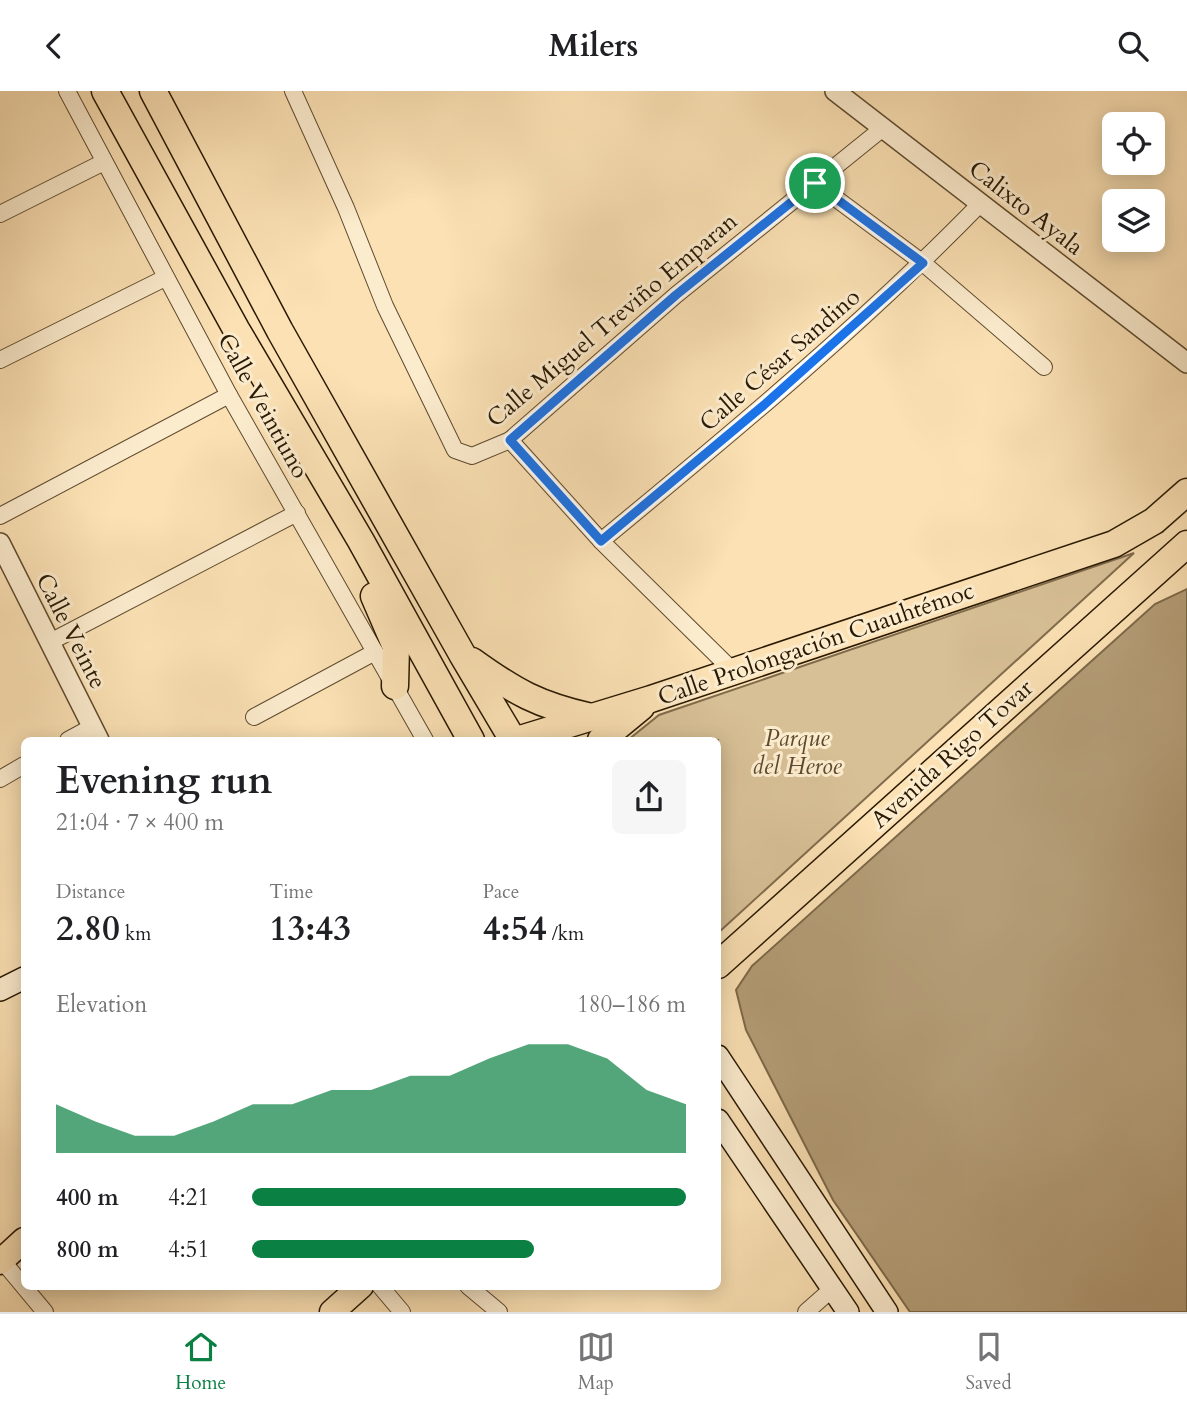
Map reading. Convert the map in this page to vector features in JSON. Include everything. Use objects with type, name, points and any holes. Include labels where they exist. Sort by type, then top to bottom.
[{"type":"highway","points":[[105,91],[236,329],[360,541],[469,737]]},
{"type":"highway","points":[[153,91],[281,331],[462,654],[513,737]]},
{"type":"highway","name":"Calle Prolongación Cuauhtémoc","points":[[537,737],[597,729],[651,699],[1114,544],[1154,521],[1187,492]]},
{"type":"highway","points":[[360,541],[365,575],[396,647],[395,686]]},
{"type":"highway","name":"Avenida Rigo Tovar","points":[[721,962],[1187,544]]},
{"type":"highway","points":[[462,654],[511,689],[597,729]]},
{"type":"main road","points":[[0,990],[21,980]]},
{"type":"main road","points":[[721,1061],[887,1312]]},
{"type":"main road","points":[[721,1124],[848,1312]]},
{"type":"main road","points":[[1,1260],[21,1243]]},
{"type":"main road","points":[[332,1312],[357,1290]]},
{"type":"street","name":"Calle Veintiuno","points":[[67,91],[229,395],[423,737]]},
{"type":"street","name":"Calle Miguel Treviño Emparan","points":[[293,91],[346,208],[385,306],[455,450],[472,456],[510,440],[676,295],[883,128]]},
{"type":"street","name":"Calixto Ayala","points":[[835,91],[1187,363]]},
{"type":"street","points":[[0,214],[104,162]]},
{"type":"street","points":[[815,183],[923,263],[1044,367]]},
{"type":"street","name":"Calle César Sandino","points":[[601,541],[764,405],[923,263],[980,204]]},
{"type":"street","points":[[0,360],[165,278]]},
{"type":"street","points":[[0,516],[229,395]]},
{"type":"street","points":[[510,440],[601,541],[733,671]]},
{"type":"street","points":[[50,642],[297,513]]},
{"type":"street","name":"Calle Veinte","points":[[0,543],[96,733]]},
{"type":"street","points":[[254,717],[375,652]]},
{"type":"street","points":[[0,779],[21,767]]},
{"type":"street","points":[[1,1260],[21,1284]]},
{"type":"street","points":[[806,1312],[832,1289]]},
{"type":"street","points":[[26,1290],[45,1312]]},
{"type":"street","points":[[383,1290],[402,1312]]},
{"type":"street","points":[[473,1290],[499,1312]]},
{"type":"green space","name":"Parque del Heroe","points":[[1134,553],[721,930],[721,737],[632,737],[659,715]]},
{"type":"shaded area","points":[[1187,589],[1187,1312],[910,1312],[833,1200],[746,1030],[736,990],[752,966],[1155,604]]},
{"type":"route","points":[[815,183],[923,263],[764,405],[601,541],[510,440],[676,295],[815,183]]}]
